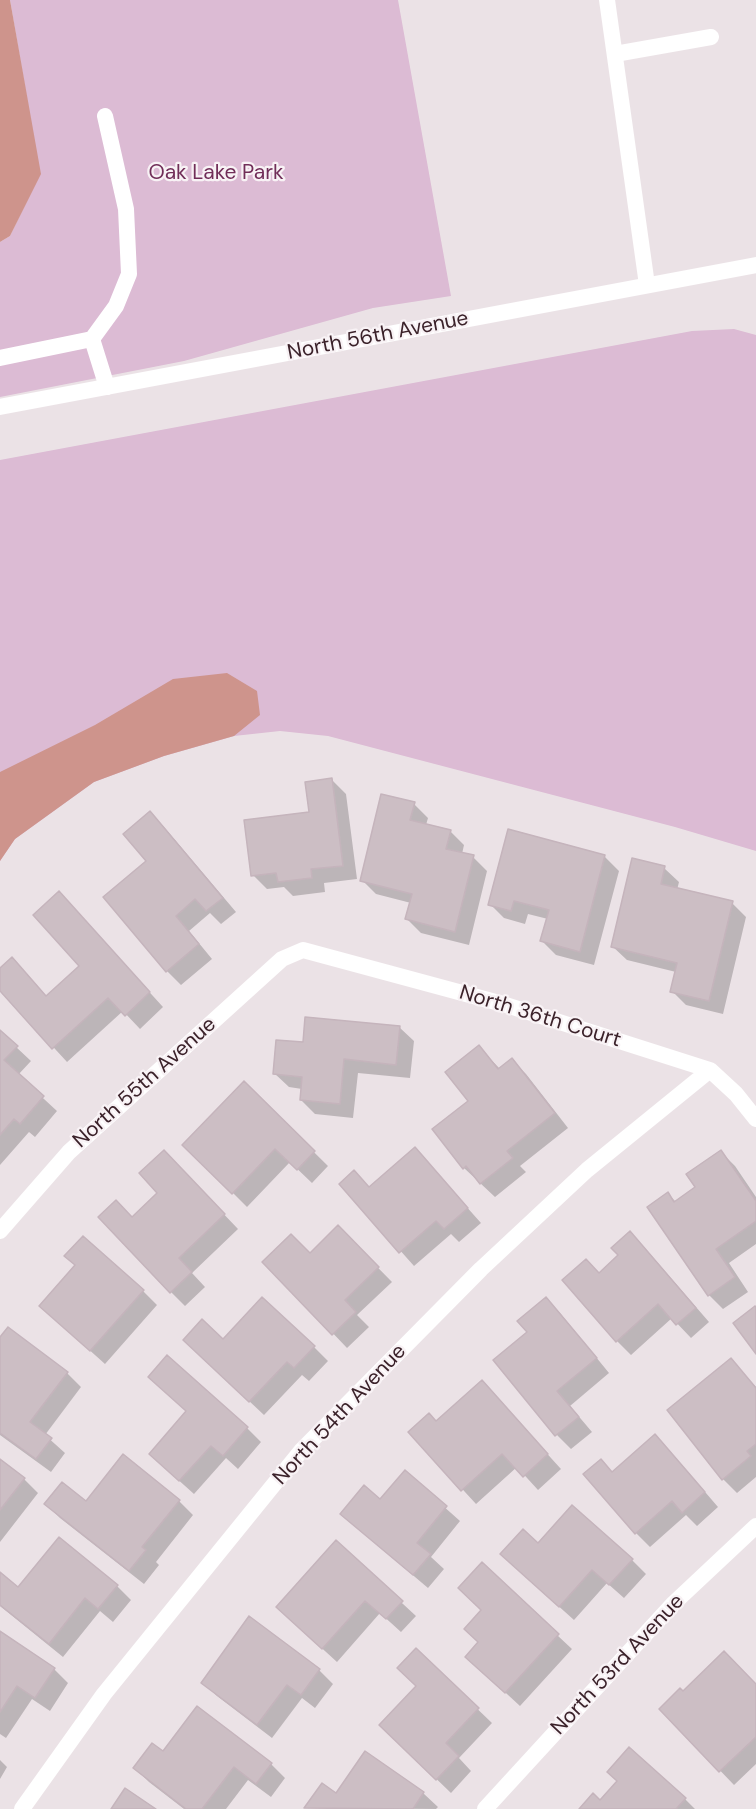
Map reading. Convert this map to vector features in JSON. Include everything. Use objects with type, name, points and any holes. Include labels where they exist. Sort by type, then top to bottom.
[{"type":"street","points":[[607,0],[648,285]]},
{"type":"street","points":[[615,54],[711,37]]},
{"type":"street","points":[[0,358],[92,339],[116,306],[129,274],[126,209],[105,116]]},
{"type":"street","name":"North 56th Avenue","points":[[0,407],[756,265]]},
{"type":"street","points":[[92,339],[107,387]]},
{"type":"street","name":"North 36th Court","points":[[303,950],[504,1004],[710,1070],[736,1094],[756,1119]]},
{"type":"street","name":"North 55th Avenue","points":[[0,1231],[69,1152],[282,959],[303,950]]},
{"type":"street","name":"North 54th Avenue","points":[[22,1809],[104,1694],[301,1451],[505,1246],[587,1170],[710,1070]]},
{"type":"street","name":"North 53rd Avenue","points":[[485,1809],[674,1603],[756,1526]]},
{"type":"green space","name":"Oak Lake Park","points":[[10,0],[398,0],[451,296],[373,308],[184,361],[0,397],[0,242],[10,236],[40,174]]},
{"type":"green space","points":[[734,329],[756,335],[756,851],[675,827],[328,736],[280,731],[234,736],[164,756],[94,782],[15,839],[0,861],[0,460],[692,331]]},
{"type":"shaded area","points":[[0,0],[10,0],[41,174],[10,236],[0,242]]},
{"type":"shaded area","points":[[227,673],[257,691],[260,715],[234,736],[164,756],[94,782],[15,839],[0,861],[0,772],[95,725],[173,679]]},
{"type":"building","points":[[332,778],[343,866],[311,869],[312,878],[278,882],[276,873],[251,876],[244,820],[309,812],[305,782]]},
{"type":"building","points":[[381,794],[415,802],[410,820],[451,830],[446,849],[474,855],[455,932],[405,919],[412,894],[360,881]]},
{"type":"building","points":[[150,811],[223,898],[206,911],[195,899],[176,916],[199,944],[166,972],[103,897],[146,861],[123,834]]},
{"type":"building","points":[[508,829],[605,855],[580,952],[540,941],[549,910],[514,901],[511,911],[488,905]]},
{"type":"building","points":[[632,858],[665,866],[661,884],[733,901],[709,1001],[670,992],[677,963],[611,947]]},
{"type":"building","points":[[59,891],[150,992],[125,1016],[108,998],[52,1049],[0,991],[0,968],[12,957],[46,996],[79,966],[33,915]]},
{"type":"building","points":[[305,1017],[400,1026],[396,1065],[344,1059],[340,1104],[300,1100],[302,1077],[273,1074],[276,1040],[303,1042]]},
{"type":"building","points":[[0,1030],[18,1046],[4,1060],[44,1096],[20,1124],[14,1119],[0,1135]]},
{"type":"building","points":[[479,1045],[498,1069],[512,1058],[555,1113],[507,1151],[513,1158],[480,1184],[466,1166],[463,1169],[432,1129],[468,1101],[445,1072]]},
{"type":"building","points":[[244,1081],[315,1151],[297,1170],[275,1149],[232,1194],[182,1145]]},
{"type":"building","points":[[415,1147],[468,1208],[444,1229],[436,1221],[399,1253],[339,1184],[354,1170],[369,1187]]},
{"type":"building","points":[[164,1150],[225,1214],[179,1258],[192,1272],[170,1293],[98,1217],[116,1200],[132,1217],[157,1193],[139,1173]]},
{"type":"building","points":[[721,1150],[756,1201],[756,1221],[716,1249],[735,1277],[708,1296],[647,1207],[668,1192],[674,1202],[695,1187],[686,1174]]},
{"type":"building","points":[[338,1225],[379,1267],[345,1300],[356,1312],[332,1335],[262,1262],[291,1234],[310,1253]]},
{"type":"building","points":[[630,1231],[696,1308],[676,1325],[658,1304],[616,1342],[562,1280],[586,1259],[599,1273],[618,1255],[611,1248]]},
{"type":"building","points":[[83,1236],[144,1290],[90,1351],[39,1306],[75,1265],[64,1256]]},
{"type":"building","points":[[262,1297],[315,1346],[294,1368],[287,1362],[249,1402],[183,1340],[202,1319],[223,1339]]},
{"type":"building","points":[[546,1297],[597,1358],[557,1391],[579,1417],[555,1436],[493,1360],[527,1332],[517,1321]]},
{"type":"building","points":[[756,1307],[756,1354],[733,1323]]},
{"type":"building","points":[[8,1327],[68,1372],[30,1422],[52,1438],[36,1459],[0,1433],[0,1337]]},
{"type":"building","points":[[167,1355],[248,1427],[223,1456],[211,1446],[179,1481],[149,1454],[186,1411],[148,1377]]},
{"type":"building","points":[[731,1358],[756,1388],[756,1444],[747,1451],[751,1456],[722,1480],[667,1410]]},
{"type":"building","points":[[482,1380],[548,1454],[523,1477],[502,1454],[461,1491],[408,1432],[429,1413],[436,1421]]},
{"type":"building","points":[[655,1434],[705,1492],[682,1513],[672,1501],[635,1534],[583,1474],[601,1459],[612,1472]]},
{"type":"building","points":[[123,1454],[180,1500],[142,1547],[146,1550],[129,1571],[44,1504],[62,1482],[86,1501]]},
{"type":"building","points":[[0,1459],[25,1478],[0,1510]]},
{"type":"building","points":[[405,1470],[447,1506],[417,1543],[431,1554],[413,1575],[340,1514],[364,1485],[380,1499]]},
{"type":"building","points":[[572,1505],[633,1559],[609,1585],[592,1570],[559,1607],[500,1554],[523,1529],[538,1543]]},
{"type":"building","points":[[59,1537],[118,1585],[98,1609],[85,1598],[49,1644],[0,1605],[0,1572],[18,1587]]},
{"type":"building","points":[[336,1540],[403,1601],[386,1619],[365,1601],[322,1649],[276,1607]]},
{"type":"building","points":[[482,1562],[559,1634],[505,1693],[465,1657],[478,1642],[464,1629],[481,1610],[458,1588]]},
{"type":"building","points":[[249,1616],[320,1669],[301,1695],[287,1685],[257,1725],[201,1683]]},
{"type":"building","points":[[0,1631],[55,1668],[35,1698],[17,1686],[0,1712]]},
{"type":"building","points":[[416,1648],[479,1708],[446,1743],[459,1756],[436,1780],[379,1725],[416,1686],[397,1668]]},
{"type":"building","points":[[724,1651],[756,1684],[756,1737],[719,1772],[659,1709],[680,1688],[683,1691]]},
{"type":"building","points":[[197,1706],[272,1763],[256,1784],[234,1767],[202,1809],[186,1809],[133,1768],[152,1743],[163,1751]]},
{"type":"building","points":[[629,1747],[686,1798],[676,1809],[579,1809],[593,1793],[600,1800],[617,1781],[607,1772]]},
{"type":"building","points":[[365,1751],[424,1792],[413,1809],[304,1808],[322,1783],[336,1793]]},
{"type":"building","points":[[125,1788],[156,1809],[111,1809]]}]
